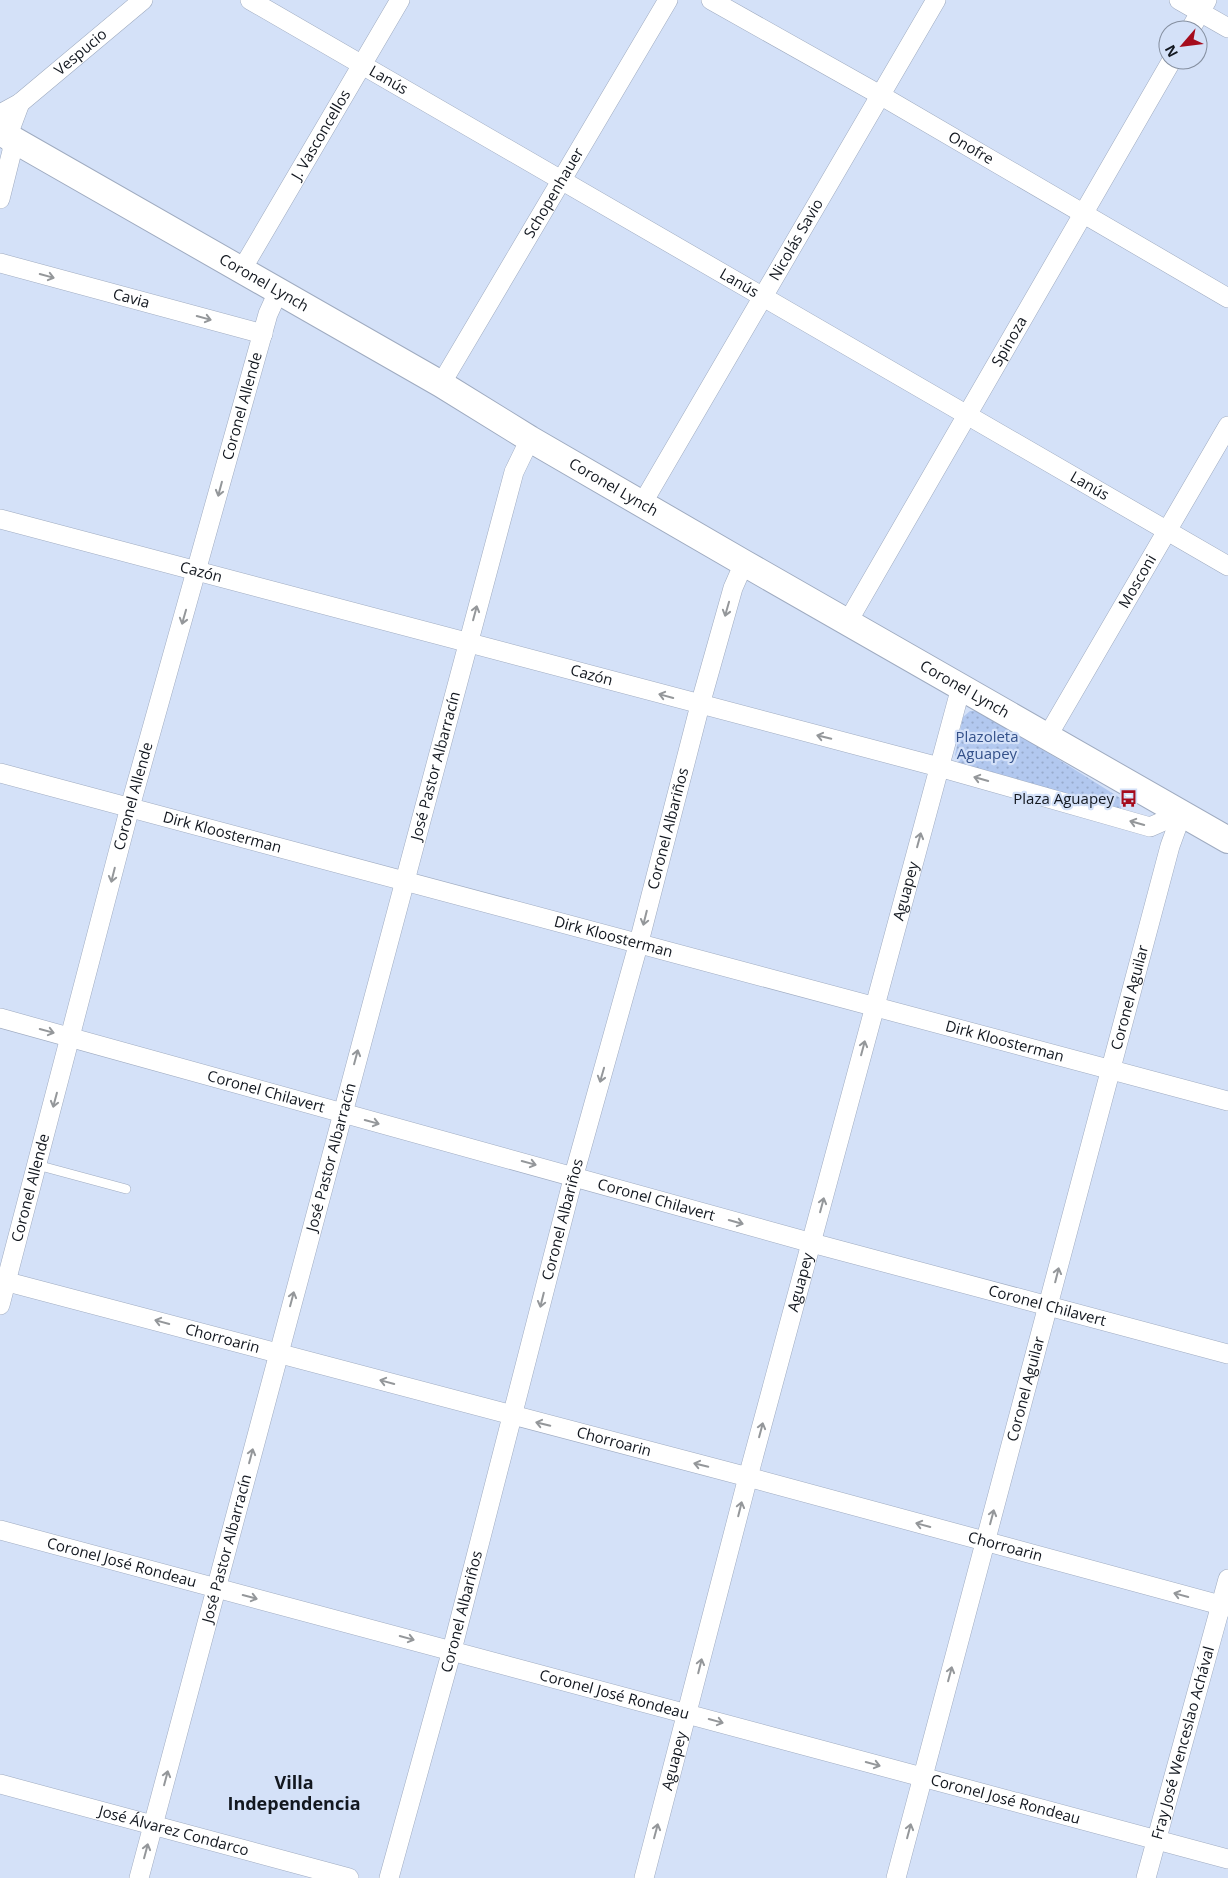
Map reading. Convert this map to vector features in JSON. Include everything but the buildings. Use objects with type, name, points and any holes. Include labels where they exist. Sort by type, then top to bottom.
[{"type":"street","name":"Vespucio","points":[[0,114],[20,103],[143,0]]},
{"type":"street","name":"Lanús","points":[[250,0],[1228,566]]},
{"type":"street","name":"J. Vasconcellos","points":[[242,271],[400,0]]},
{"type":"street","name":"Schopenhauer","points":[[441,384],[668,0]]},
{"type":"street","name":"Onofre","points":[[711,0],[880,95],[1228,298]]},
{"type":"street","name":"Nicolás Savio","points":[[642,504],[936,0]]},
{"type":"street","points":[[1179,0],[1203,6],[1228,28]]},
{"type":"street","points":[[1195,20],[1203,6]]},
{"type":"street","name":"Spinoza","points":[[847,623],[1166,70]]},
{"type":"street","name":"Vespucio","points":[[0,199],[11,161],[6,136],[20,103]]},
{"type":"street","name":"Coronel Lynch","points":[[6,136],[441,384],[530,439],[847,623],[1228,840]]},
{"type":"street","name":"Cavia","points":[[0,263],[262,334]]},
{"type":"street","name":"Coronel Allende","points":[[0,1305],[3,1280],[37,1165],[130,807],[262,334],[278,292]]},
{"type":"street","name":"Mosconi","points":[[1047,736],[1228,426]]},
{"type":"street","name":"José Pastor Albarracín","points":[[139,1878],[467,643],[514,472],[530,439]]},
{"type":"street","name":"Cazón","points":[[0,519],[700,705],[939,766],[1150,827],[1182,813]]},
{"type":"street","name":"Coronel Albariños","points":[[389,1878],[452,1650],[574,1176],[639,942],[700,705],[733,588],[744,563]]},
{"type":"street","name":"Aguapey","points":[[644,1878],[748,1477],[960,686]]},
{"type":"street","name":"Dirk Kloosterman","points":[[0,773],[1228,1100]]},
{"type":"street","name":"Coronel Aguilar","points":[[896,1878],[1049,1307],[1110,1068],[1170,846],[1182,813]]},
{"type":"street","name":"Coronel Chilavert","points":[[0,1018],[812,1243],[1228,1354]]},
{"type":"street","name":"Chorroarin","points":[[3,1280],[748,1477],[1224,1606]]},
{"type":"street","name":"Coronel José Rondeau","points":[[0,1530],[1228,1859]]},
{"type":"street","name":"Fray José Wenceslao Achával","points":[[1146,1878],[1224,1606],[1228,1579]]},
{"type":"street","name":"José Álvarez Condarco","points":[[0,1784],[349,1878]]},
{"type":"lane","points":[[37,1165],[126,1189]]},
{"type":"green space","name":"Plazoleta Aguapey","points":[[970,711],[981,711],[1125,801],[1120,810],[960,765],[955,755],[963,717]]},
{"type":"place","name":"Plaza Aguapey","points":[[1128,799]]},
{"type":"district","name":"Villa Independencia","points":[[294,1794]]}]
